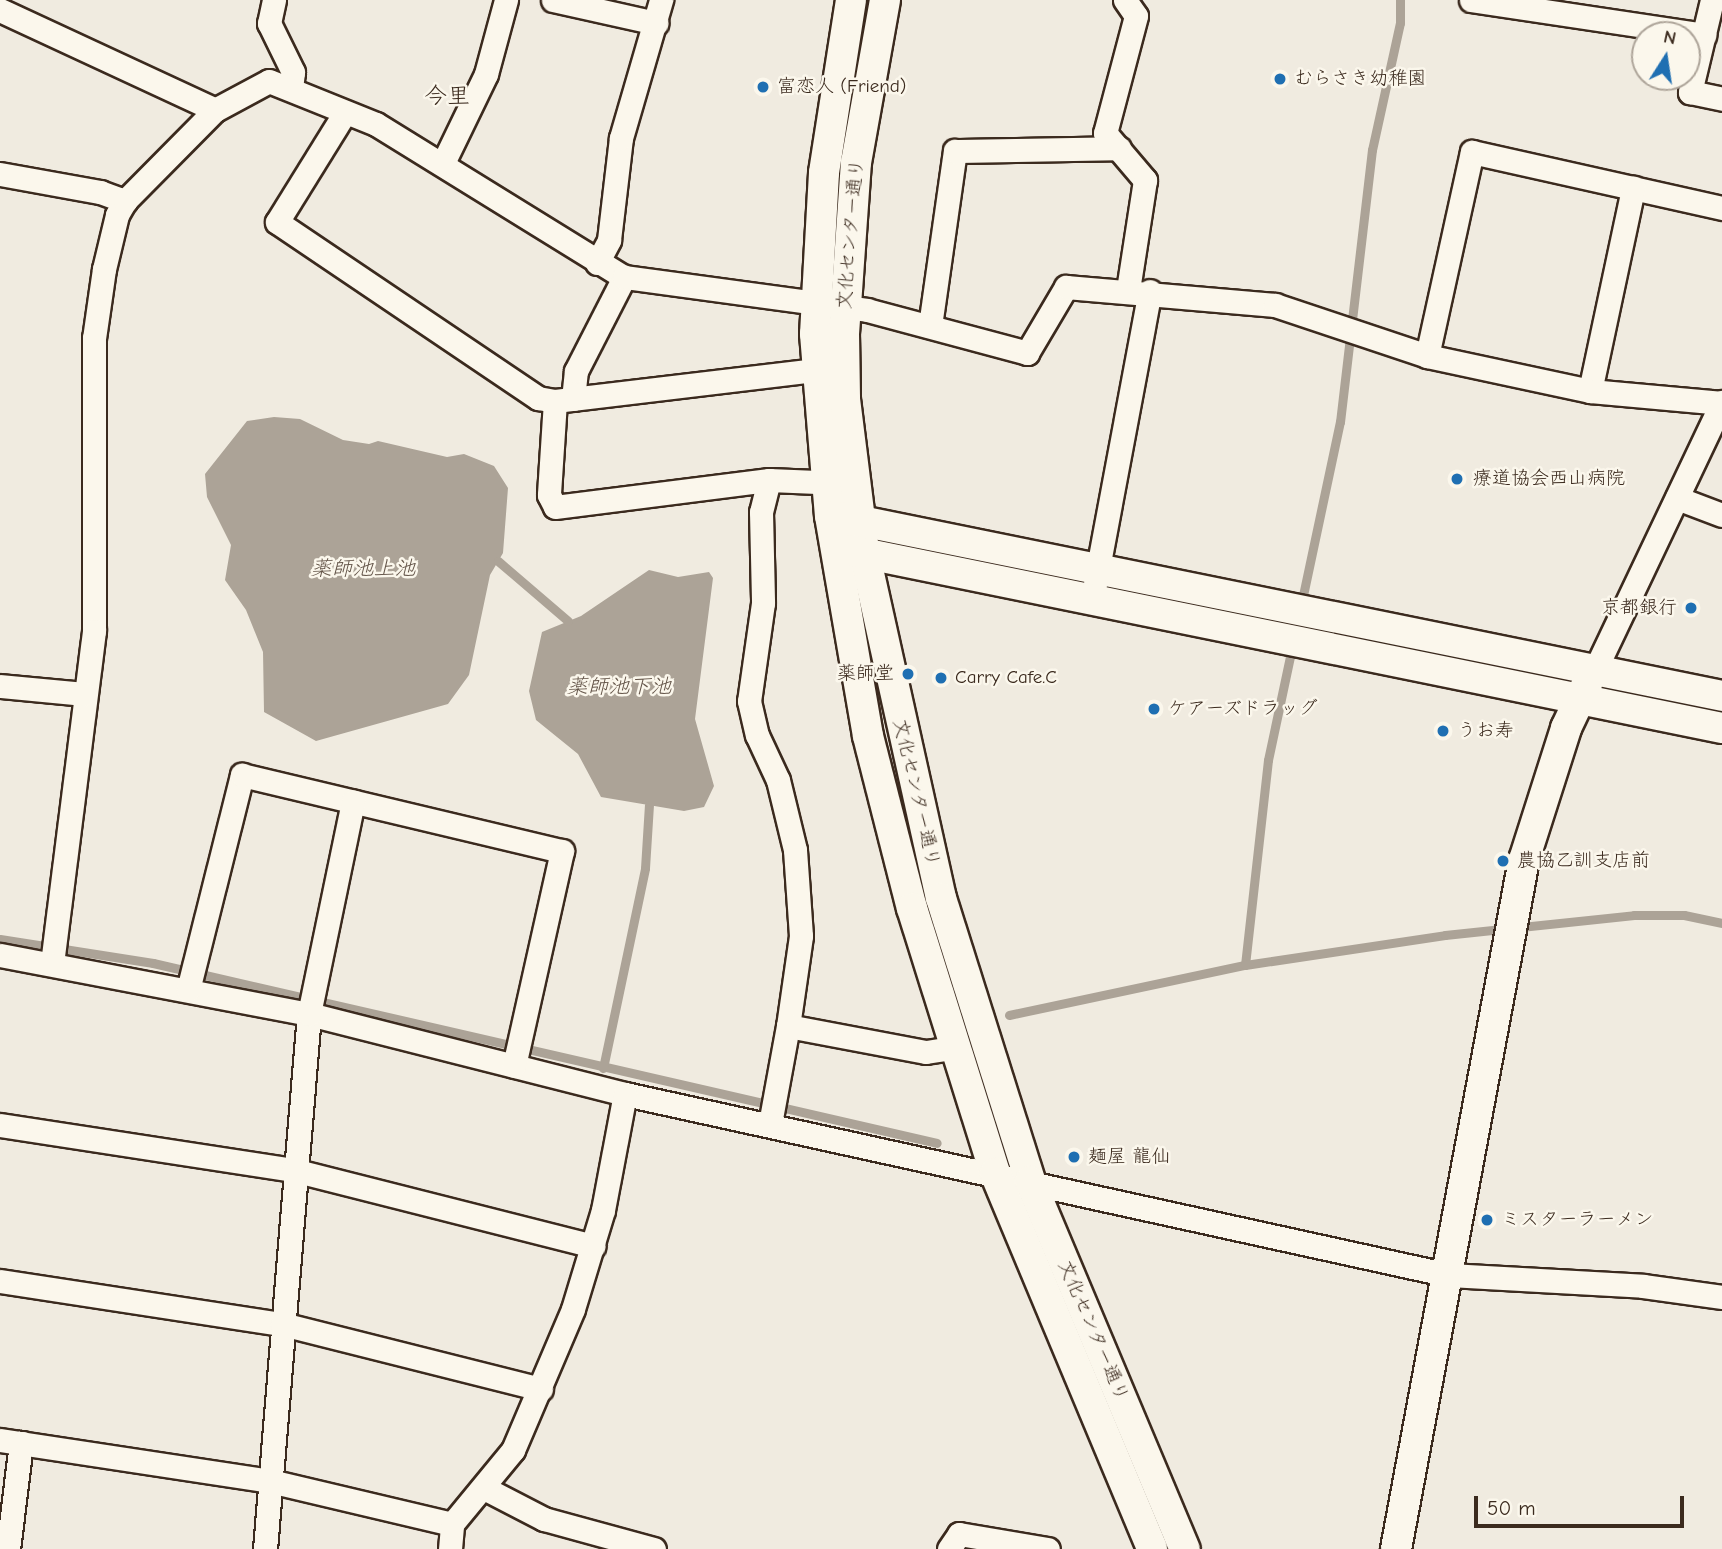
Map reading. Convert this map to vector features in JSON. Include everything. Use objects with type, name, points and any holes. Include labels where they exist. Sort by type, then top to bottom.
[{"type":"street","points":[[274,0],[269,23],[293,72],[291,89]]},
{"type":"street","points":[[444,161],[486,74],[506,0]]},
{"type":"street","points":[[553,0],[656,23]]},
{"type":"street","points":[[597,263],[609,240],[621,138],[661,0]]},
{"type":"street","name":"文化センター通り","points":[[851,0],[824,173],[815,304],[816,370],[840,483],[868,736],[912,908],[995,1173],[1152,1549]]},
{"type":"street","name":"文化センター通り","points":[[840,483],[845,399],[845,309],[856,162],[885,0]]},
{"type":"street","points":[[1471,0],[1704,35]]},
{"type":"street","points":[[1712,0],[1690,92],[1722,99]]},
{"type":"street","points":[[1092,599],[1139,290],[1145,180],[1105,133],[1136,16],[1127,1]]},
{"type":"street","points":[[0,10],[215,110]]},
{"type":"street","points":[[53,950],[94,631],[94,338],[104,269],[117,215],[125,201],[215,110],[269,81],[344,114],[376,124],[444,161],[597,263],[624,277],[721,287],[845,309],[930,326],[1027,353],[1066,286],[1139,290],[1275,305],[1427,356],[1590,391],[1722,403],[1594,672],[1578,699],[1524,860],[1396,1549]]},
{"type":"street","points":[[344,114],[277,222],[538,398],[564,400],[816,370]]},
{"type":"street","points":[[930,326],[955,151],[1119,148]]},
{"type":"street","points":[[1427,356],[1472,152],[1722,208]]},
{"type":"street","points":[[0,174],[100,192],[125,201]]},
{"type":"street","points":[[1590,391],[1633,188]]},
{"type":"street","points":[[624,277],[564,400],[548,495],[555,507],[769,480],[840,483]]},
{"type":"street","points":[[769,480],[761,512],[763,603],[749,701],[757,735],[778,780],[795,850],[801,936],[772,1111]]},
{"type":"street","points":[[1677,498],[1722,515]]},
{"type":"street","points":[[844,517],[1722,696]]},
{"type":"street","points":[[849,550],[1722,728]]},
{"type":"street","name":"文化センター通り","points":[[849,550],[901,735],[941,898],[1030,1181],[1185,1549]]},
{"type":"street","points":[[0,686],[85,694]]},
{"type":"street","points":[[191,979],[242,775],[562,851],[516,1055]]},
{"type":"street","points":[[265,1549],[293,1170],[311,1005],[353,801]]},
{"type":"street","points":[[0,955],[53,950],[311,1005],[516,1055],[625,1094],[772,1111],[995,1173],[1449,1275],[1643,1286],[1722,1297]]},
{"type":"street","points":[[788,1026],[926,1052],[956,1047]]},
{"type":"street","points":[[450,1549],[452,1524],[484,1489],[513,1450],[541,1390],[594,1246],[625,1094]]},
{"type":"street","points":[[0,1125],[293,1170],[594,1246]]},
{"type":"street","points":[[0,1281],[282,1324],[541,1390]]},
{"type":"street","points":[[8,1549],[10,1442],[270,1481],[452,1524]]},
{"type":"street","points":[[484,1489],[544,1519],[654,1549]]},
{"type":"street","points":[[949,1549],[958,1534],[1048,1549]]},
{"type":"water","name":"薬師池上池","points":[[274,417],[300,419],[343,440],[369,444],[378,441],[447,457],[464,454],[494,466],[508,488],[503,553],[490,575],[469,675],[448,704],[316,741],[264,712],[263,652],[246,610],[225,580],[231,545],[207,497],[205,474],[247,421]]},
{"type":"water","name":"薬師池下池","points":[[649,570],[678,577],[709,572],[713,578],[695,719],[714,786],[704,807],[684,811],[601,797],[578,754],[536,720],[529,691],[542,632],[581,616]]},
{"type":"waterway","points":[[1245,965],[1268,760],[1340,422],[1372,150],[1400,23],[1400,0]]},
{"type":"waterway","points":[[498,561],[568,621]]},
{"type":"waterway","points":[[603,1068],[645,868],[649,805]]},
{"type":"waterway","points":[[1009,1015],[1245,965],[1445,935],[1634,915],[1684,915],[1722,923]]},
{"type":"waterway","points":[[0,939],[153,963],[937,1143]]},
{"type":"place","name":"むらさき幼稚園","points":[[1280,79]]},
{"type":"place","name":"富恋人 (Friend)","points":[[763,87]]},
{"type":"place","name":"療道協会西山病院","points":[[1457,479]]},
{"type":"place","name":"京都銀行","points":[[1691,608]]},
{"type":"place","name":"薬師堂","points":[[908,674]]},
{"type":"place","name":"Carry Cafe.C","points":[[941,678]]},
{"type":"place","name":"ケアーズドラッグ","points":[[1154,709]]},
{"type":"place","name":"うお寿","points":[[1443,731]]},
{"type":"place","name":"農協乙訓支店前","points":[[1503,861]]},
{"type":"place","name":"麺屋 龍仙","points":[[1074,1157]]},
{"type":"place","name":"ミスターラーメン","points":[[1487,1220]]},
{"type":"district","name":"今里","points":[[447,96]]}]
